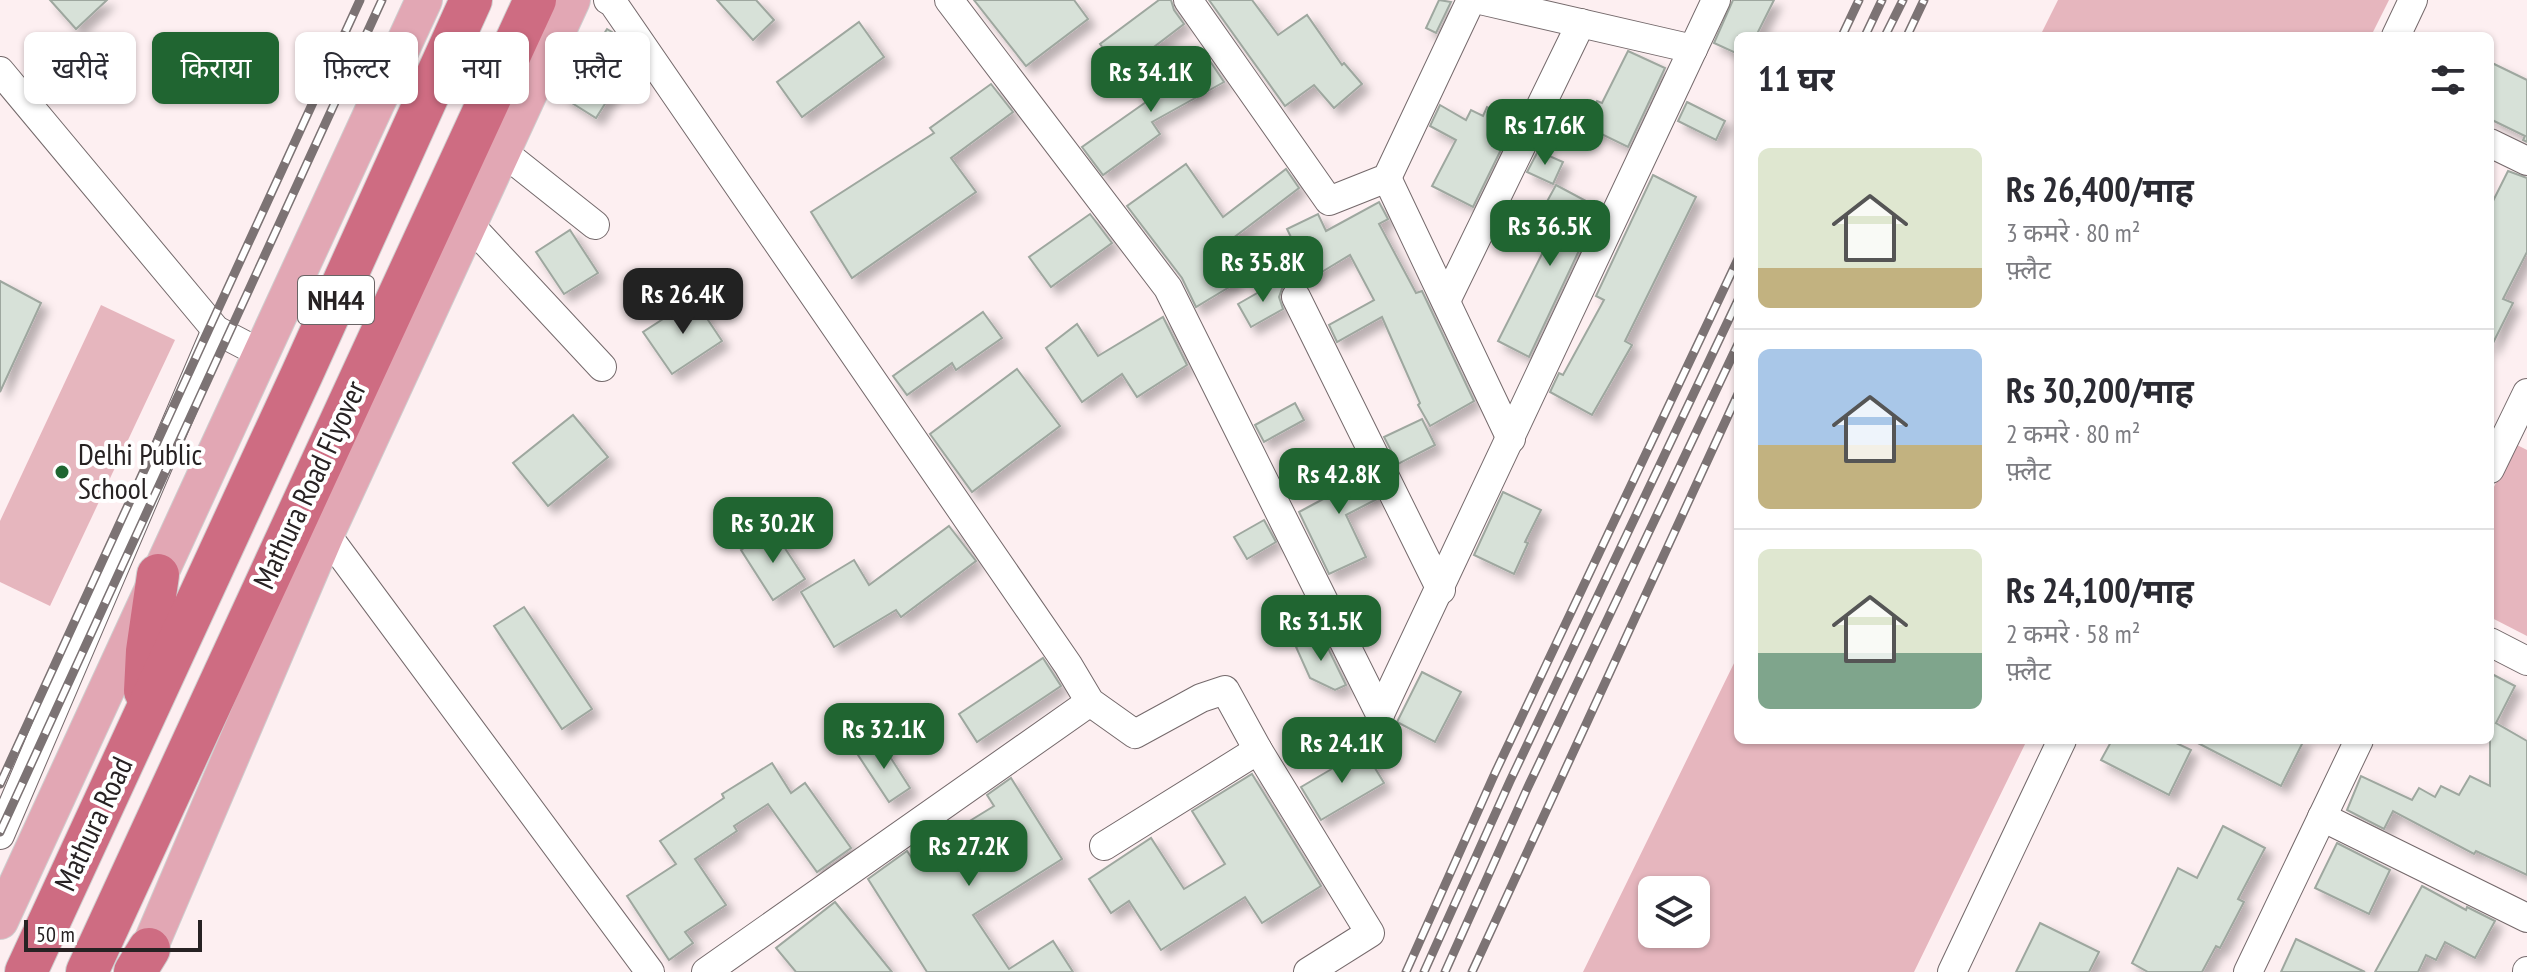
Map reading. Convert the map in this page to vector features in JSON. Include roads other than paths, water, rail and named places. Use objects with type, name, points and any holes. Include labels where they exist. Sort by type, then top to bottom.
[{"type":"highway","name":"Mathura Road Flyover","points":[[142,720],[471,0]]},
{"type":"highway","name":"Mathura Road Flyover","points":[[87,972],[535,0]]},
{"type":"highway","points":[[142,720],[147,651],[158,575]]},
{"type":"highway","name":"Mathura Road","points":[[26,972],[142,720]]},
{"type":"main road","points":[[0,921],[424,0]]},
{"type":"main road","points":[[141,964],[326,534],[572,0]]},
{"type":"street","points":[[608,0],[613,3],[1050,639],[1090,702],[1135,734],[1201,698],[1225,690],[1258,750],[1370,933],[1308,972]]},
{"type":"street","points":[[949,0],[1168,288],[1380,714],[1716,0]]},
{"type":"street","points":[[1188,0],[1329,201],[1387,178],[1471,0]]},
{"type":"street","points":[[1480,0],[1693,49]]},
{"type":"street","points":[[2398,32],[2413,0]]},
{"type":"street","points":[[1446,301],[1581,23]]},
{"type":"street","points":[[0,71],[216,330],[260,353]]},
{"type":"street","points":[[2494,145],[2527,161]]},
{"type":"street","points":[[503,152],[595,225]]},
{"type":"street","points":[[1387,178],[1511,439]]},
{"type":"street","points":[[469,224],[602,367]]},
{"type":"street","points":[[1296,297],[1441,590]]},
{"type":"street","points":[[0,835],[216,330]]},
{"type":"street","points":[[2494,461],[2527,393]]},
{"type":"street","points":[[326,534],[650,972]]},
{"type":"street","points":[[2494,644],[2527,661]]},
{"type":"street","points":[[706,972],[1090,702]]},
{"type":"street","points":[[1952,972],[2060,744]]},
{"type":"street","points":[[2248,972],[2357,744]]},
{"type":"street","points":[[1104,846],[1258,750]]},
{"type":"street","points":[[2322,817],[2527,918]]},
{"type":"railway","points":[[0,784],[360,0]]},
{"type":"railway","points":[[0,832],[382,0]]},
{"type":"railway","points":[[1844,32],[1859,0]]},
{"type":"railway","points":[[1867,32],[1882,0]]},
{"type":"railway","points":[[1887,32],[1903,0]]},
{"type":"railway","points":[[1909,32],[1924,0]]},
{"type":"railway","points":[[1406,972],[1495,773],[1734,267]]},
{"type":"railway","points":[[1424,972],[1510,781],[1734,308]]},
{"type":"railway","points":[[1445,972],[1527,789],[1734,352]]},
{"type":"railway","points":[[1472,972],[1734,403]]},
{"type":"place","name":"Delhi Public School","points":[[62,472]]}]
